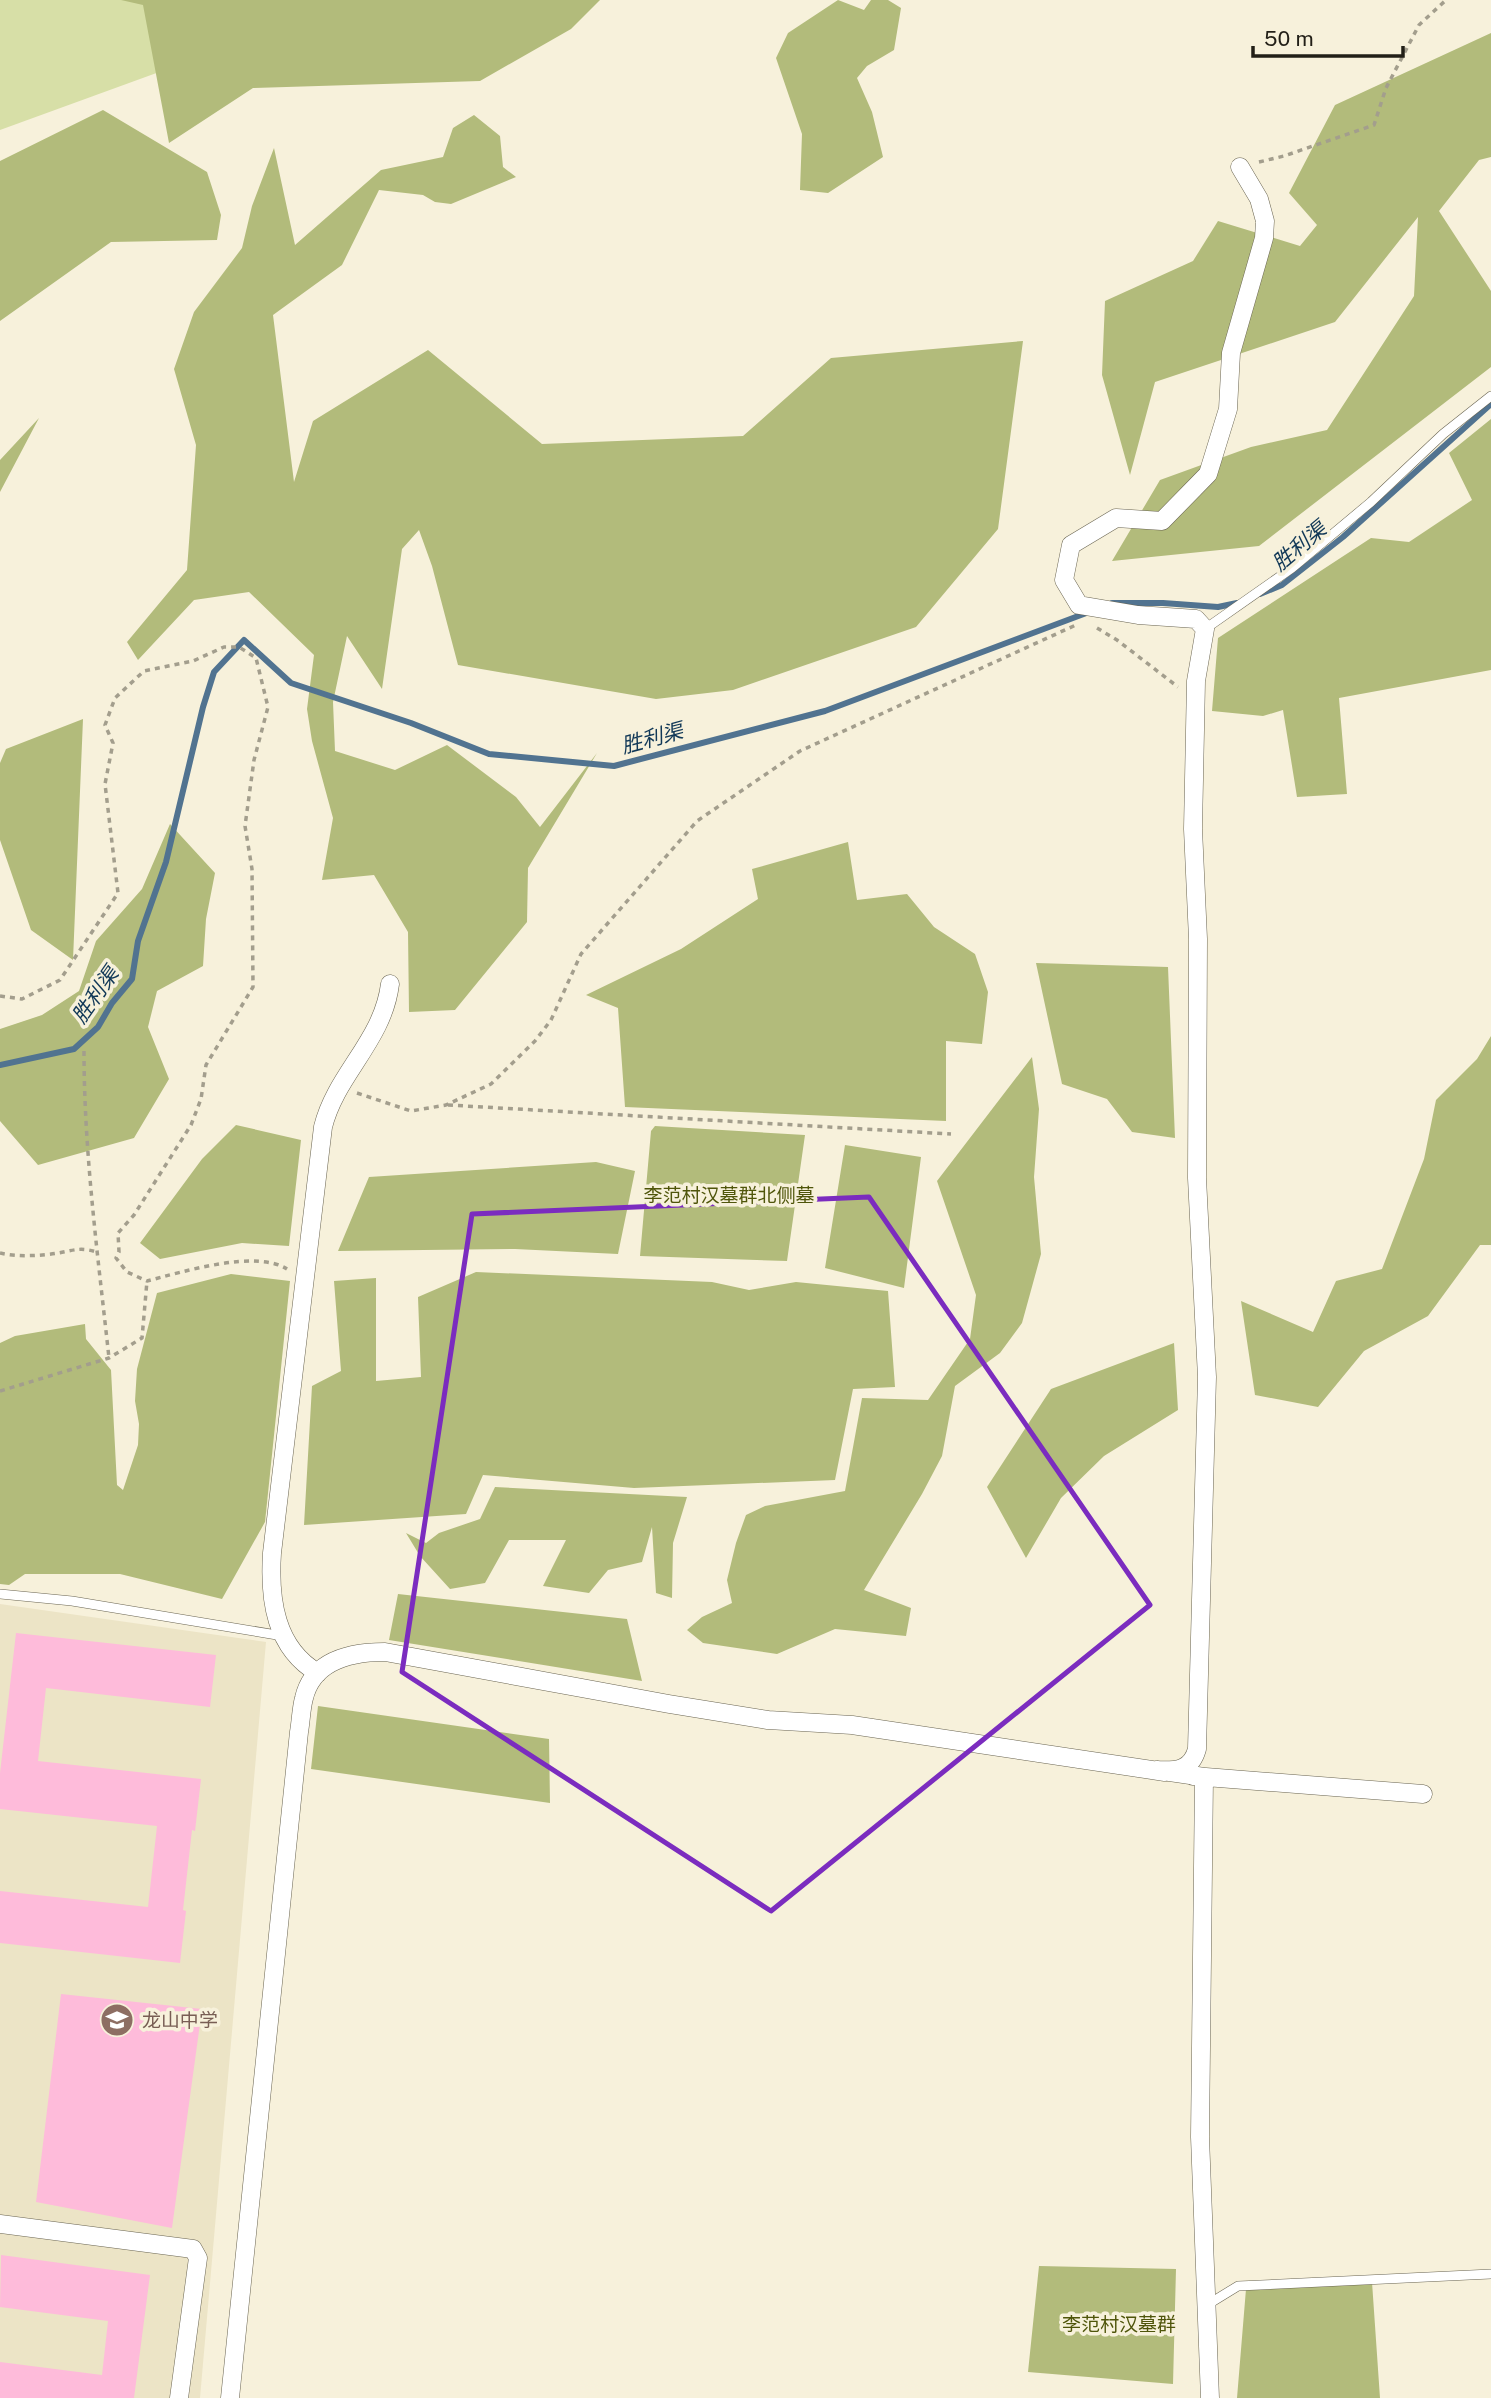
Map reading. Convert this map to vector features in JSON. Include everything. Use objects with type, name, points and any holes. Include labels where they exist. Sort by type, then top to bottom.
[{"type":"street","points":[[1156,1770],[1179,1770],[1186,1767],[1191,1763],[1197,1749],[1207,1377],[1197,1178],[1198,939],[1193,829],[1196,681],[1205,629],[1196,619],[1111,611],[1086,613],[1064,580],[1071,545],[1116,518],[1162,521],[1208,474],[1228,409],[1231,353],[1264,238],[1263,206],[1240,167]]},
{"type":"street","points":[[318,1673],[299,1659],[282,1636],[273,1601],[271,1567],[323,1127],[331,1104],[377,1031],[386,1008],[390,984]]},
{"type":"street","points":[[230,2398],[299,1732],[304,1696],[325,1665],[361,1652],[385,1652],[768,1720],[852,1725],[1204,1777],[1423,1794]]},
{"type":"street","points":[[1204,1777],[1200,2137],[1210,2398]]},
{"type":"street","points":[[0,2224],[193,2249],[198,2258],[178,2398]]},
{"type":"lane","points":[[1205,629],[1292,568],[1491,396]]},
{"type":"lane","points":[[0,1594],[72,1601],[282,1636]]},
{"type":"lane","points":[[1205,2306],[1238,2286],[1491,2274]]},
{"type":"path","points":[[1240,167],[1284,156],[1374,125],[1386,88],[1419,25],[1446,0]]},
{"type":"path","points":[[446,1105],[491,1084],[536,1041],[551,1020],[581,954],[696,821],[800,751],[1086,613]]},
{"type":"path","points":[[1096,627],[1172,681],[1196,704]]},
{"type":"path","points":[[0,996],[22,999],[61,980],[118,893],[105,784],[113,743],[105,725],[115,698],[144,671],[193,662],[210,652],[239,648],[256,658],[268,708],[254,760],[245,826],[252,869],[253,987],[206,1065],[201,1099],[191,1125],[134,1215],[118,1233],[119,1252],[116,1258],[127,1272],[147,1281],[201,1267],[258,1260],[278,1263],[304,1283]]},
{"type":"path","points":[[84,1051],[97,1252],[109,1358]]},
{"type":"path","points":[[346,1079],[352,1091],[411,1111],[446,1105],[951,1134]]},
{"type":"path","points":[[0,1253],[56,1254],[82,1248],[97,1252]]},
{"type":"path","points":[[0,1391],[109,1358],[142,1338],[147,1281]]},
{"type":"highlighted area","points":[[869,1197],[1150,1605],[771,1911],[402,1672],[472,1214]]},
{"type":"shaded area","name":"龙山中学","points":[[0,1604],[266,1642],[200,2398],[0,2398]]},
{"type":"green space","points":[[0,0],[357,0],[0,130]]},
{"type":"green space","points":[[121,0],[600,0],[571,29],[480,81],[253,88],[169,143],[143,5]]},
{"type":"green space","points":[[838,0],[864,10],[871,0],[888,0],[901,8],[894,50],[867,66],[857,78],[872,112],[883,157],[828,193],[800,190],[802,134],[776,58],[788,33]]},
{"type":"green space","points":[[1491,33],[1491,157],[1479,160],[1439,211],[1491,291],[1491,367],[1259,546],[1112,561],[1160,480],[1251,447],[1327,430],[1414,296],[1418,217],[1335,322],[1155,382],[1130,475],[1102,375],[1105,301],[1193,261],[1218,221],[1300,246],[1317,225],[1289,193],[1335,105]]},
{"type":"green space","points":[[103,110],[207,172],[221,215],[217,240],[111,242],[0,321],[0,161]]},
{"type":"green space","points":[[474,115],[500,136],[503,167],[516,177],[451,204],[435,202],[423,195],[379,190],[342,265],[273,315],[294,482],[313,421],[428,350],[542,444],[743,436],[831,358],[1023,341],[998,529],[916,627],[733,690],[656,699],[458,665],[432,566],[419,530],[402,549],[382,689],[347,636],[333,702],[335,751],[395,770],[447,745],[516,797],[540,827],[597,753],[528,868],[527,922],[455,1010],[409,1012],[408,932],[374,875],[322,880],[333,818],[312,741],[307,709],[314,655],[249,592],[194,600],[138,660],[127,642],[187,570],[196,445],[174,369],[194,312],[242,248],[252,206],[274,148],[295,245],[381,170],[443,157],[453,128]]},
{"type":"green space","points":[[39,418],[0,492],[0,460]]},
{"type":"green space","points":[[1491,419],[1491,670],[1339,698],[1347,794],[1297,797],[1283,710],[1263,716],[1212,711],[1218,638],[1371,538],[1409,542],[1472,500],[1449,453]]},
{"type":"green space","points":[[83,719],[73,960],[31,930],[0,840],[0,763],[6,749]]},
{"type":"green space","points":[[170,824],[215,873],[206,919],[203,966],[157,991],[148,1027],[169,1079],[134,1138],[38,1165],[0,1121],[0,1029],[42,1015],[79,991],[96,941],[142,889]]},
{"type":"green space","points":[[848,842],[857,900],[907,894],[934,927],[975,954],[988,992],[982,1044],[946,1041],[946,1121],[625,1107],[618,1008],[586,995],[681,949],[758,899],[752,869]]},
{"type":"green space","points":[[1036,963],[1168,967],[1175,1138],[1132,1132],[1107,1099],[1062,1084]]},
{"type":"green space","points":[[1491,1036],[1491,1245],[1480,1245],[1428,1316],[1364,1351],[1318,1407],[1255,1395],[1241,1301],[1313,1332],[1336,1281],[1382,1269],[1424,1159],[1436,1100],[1477,1059]]},
{"type":"green space","points":[[1032,1057],[1039,1109],[1034,1177],[1041,1254],[1022,1323],[1000,1353],[955,1386],[942,1456],[864,1590],[911,1608],[906,1636],[835,1629],[777,1654],[703,1643],[687,1630],[702,1617],[732,1603],[727,1580],[746,1515],[765,1506],[845,1491],[862,1398],[928,1400],[970,1339],[976,1295],[937,1181]]},
{"type":"green space","points":[[236,1125],[301,1140],[289,1246],[242,1243],[160,1259],[140,1243],[202,1159]]},
{"type":"green space","name":"李范村汉墓群北侧墓","points":[[655,1126],[805,1135],[787,1261],[640,1256],[651,1131]]},
{"type":"green space","points":[[845,1145],[921,1157],[904,1288],[825,1268]]},
{"type":"green space","points":[[596,1162],[635,1171],[618,1254],[515,1249],[338,1251],[369,1177]]},
{"type":"green space","points":[[476,1272],[712,1282],[749,1290],[796,1282],[888,1291],[895,1387],[853,1389],[835,1480],[634,1488],[483,1475],[466,1514],[304,1525],[312,1386],[341,1371],[334,1281],[376,1278],[376,1381],[421,1377],[418,1297]]},
{"type":"green space","points":[[231,1274],[290,1281],[265,1522],[222,1599],[120,1574],[25,1574],[9,1585],[0,1584],[0,1343],[15,1336],[85,1324],[86,1339],[111,1370],[117,1485],[123,1490],[138,1445],[139,1424],[135,1401],[137,1369],[157,1293]]},
{"type":"green space","points":[[1174,1343],[1178,1410],[1104,1456],[1061,1498],[1026,1558],[987,1487],[1051,1389]]},
{"type":"green space","points":[[495,1487],[687,1497],[673,1543],[672,1598],[656,1593],[652,1527],[642,1562],[608,1570],[589,1593],[543,1586],[566,1540],[509,1540],[485,1583],[450,1589],[420,1556],[406,1533],[426,1543],[439,1533],[480,1519]]},
{"type":"green space","points":[[398,1594],[627,1619],[642,1681],[389,1640]]},
{"type":"green space","points":[[318,1706],[549,1739],[550,1803],[311,1769]]},
{"type":"green space","name":"李范村汉墓群","points":[[1039,2266],[1176,2269],[1173,2384],[1028,2372]]},
{"type":"green space","points":[[1372,2282],[1380,2398],[1237,2398],[1246,2289]]},
{"type":"building","points":[[16,1633],[216,1655],[210,1707],[46,1688],[38,1761],[201,1779],[195,1831],[192,1830],[180,1963],[0,1943],[0,1891],[148,1907],[157,1826],[0,1809],[0,1773]]},
{"type":"building","points":[[61,1994],[202,2009],[172,2228],[36,2202]]},
{"type":"building","points":[[1,2255],[150,2275],[134,2398],[0,2398],[0,2362],[102,2375],[108,2321],[0,2307]]},
{"type":"waterway","name":"胜利渠","points":[[1260,594],[1282,585],[1343,537],[1491,404]]},
{"type":"waterway","name":"胜利渠","points":[[1112,603],[1218,607],[1237,603]]},
{"type":"waterway","name":"胜利渠","points":[[0,1065],[74,1049],[98,1027],[112,1003],[132,979],[138,941],[166,862],[214,672],[244,640],[291,683],[411,723],[489,754],[614,766],[825,711],[1089,612]]},
{"type":"place","name":"龙山中学","points":[[117,2020]]}]
